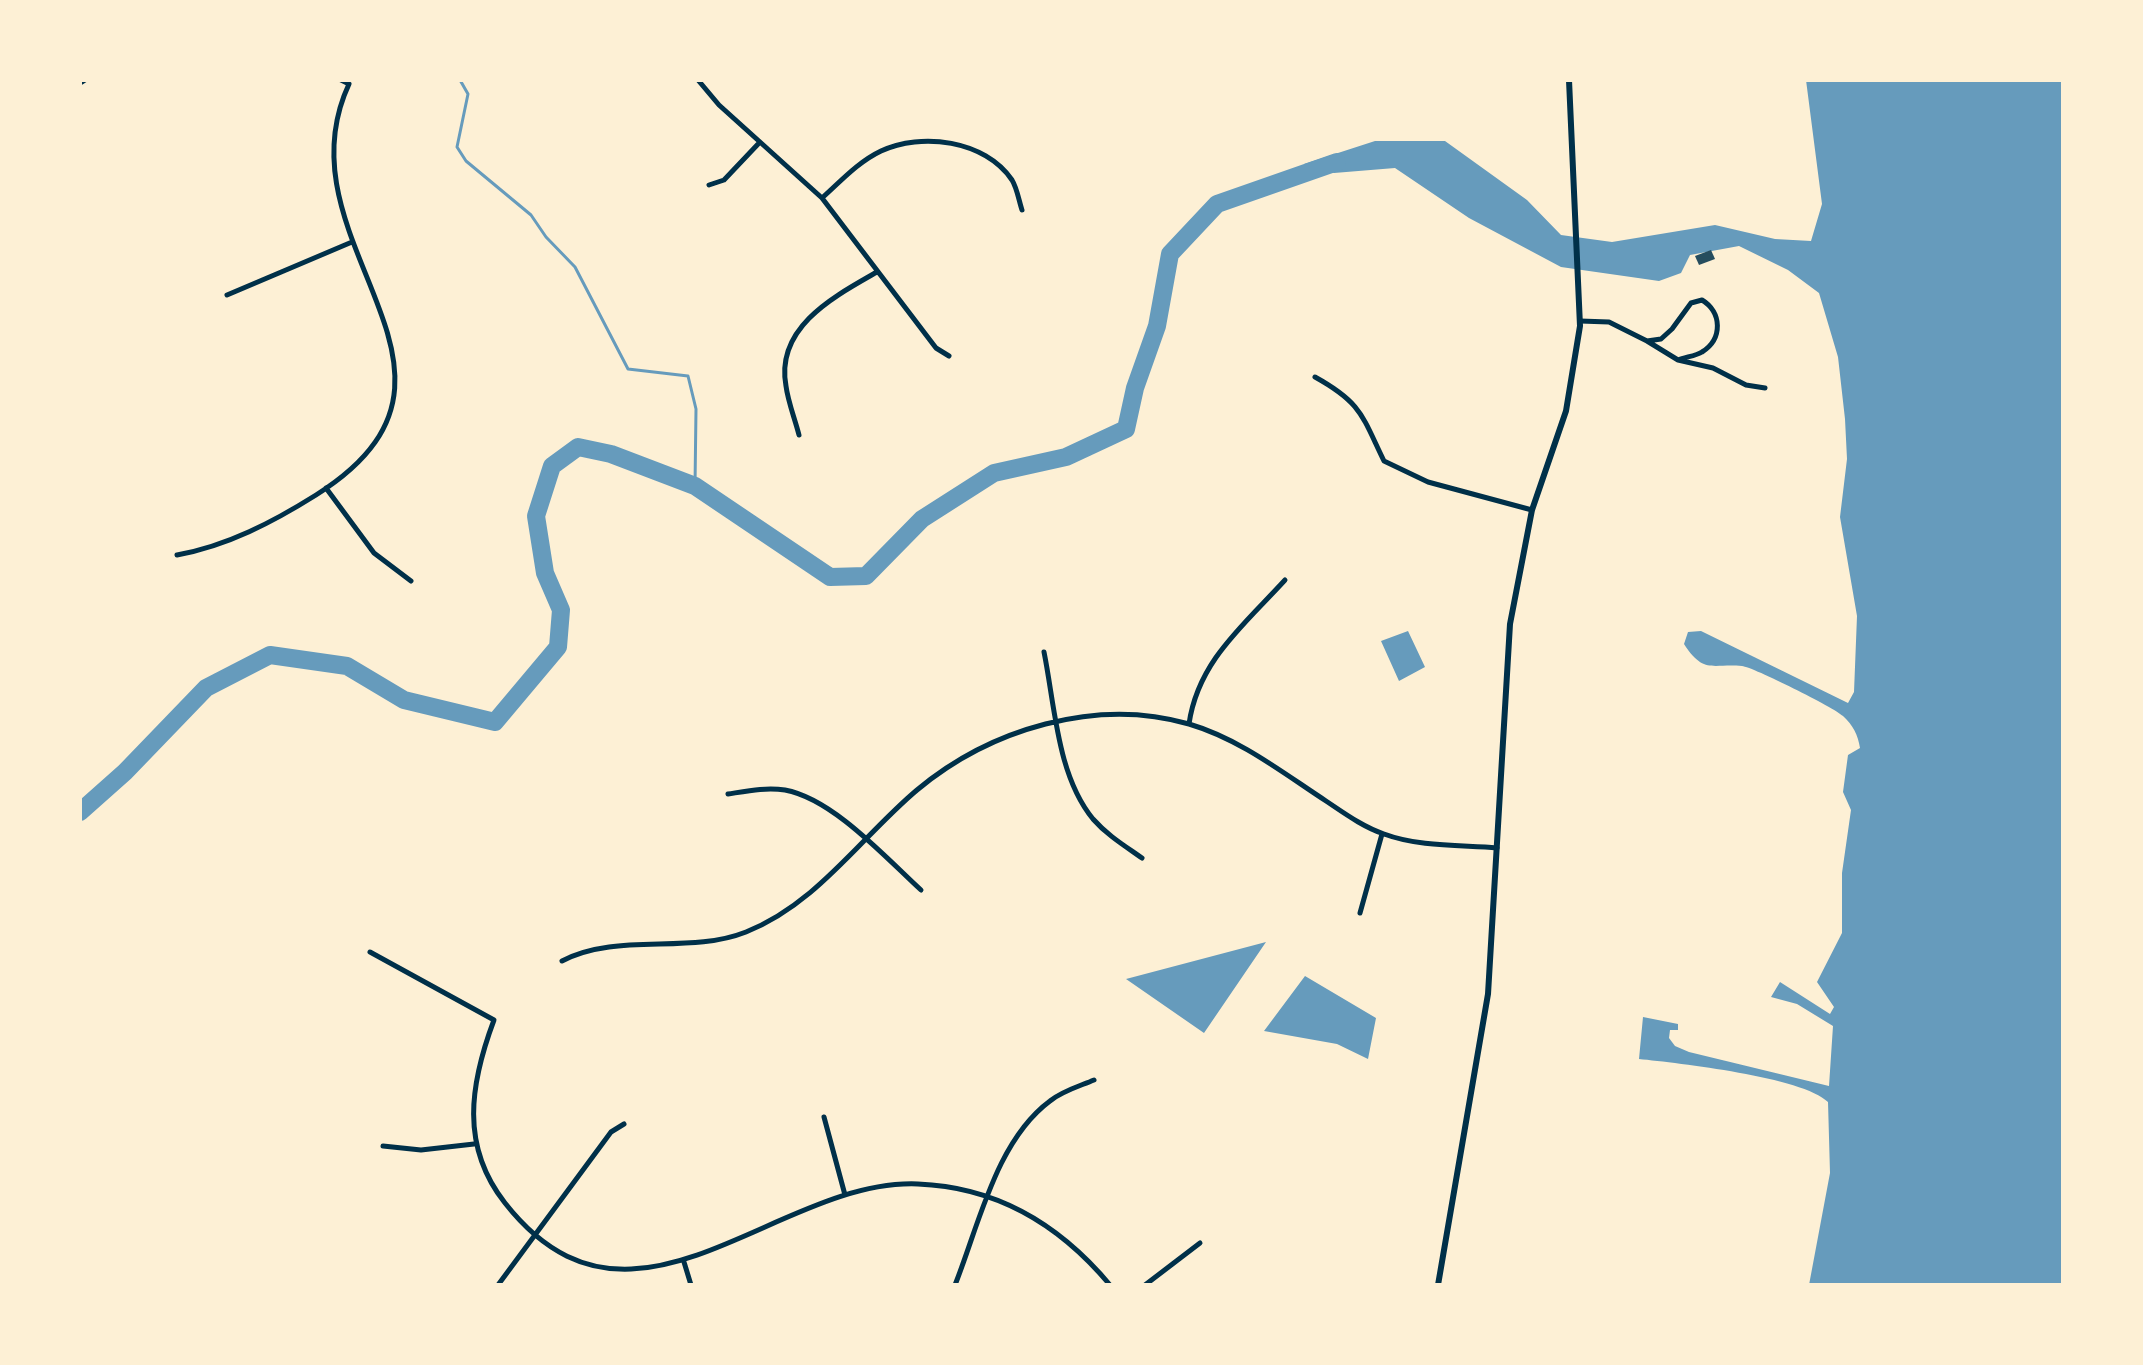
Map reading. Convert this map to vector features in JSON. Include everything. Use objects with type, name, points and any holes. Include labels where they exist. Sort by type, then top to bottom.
[{"type":"street","points":[[177,555],[210,549],[288,512],[326,488],[366,456],[391,413],[397,379],[391,341],[352,242],[331,157],[335,120],[349,84],[341,80]]},
{"type":"street","points":[[698,80],[719,105],[822,198],[936,348],[949,356]]},
{"type":"street","points":[[1438,1285],[1488,994],[1510,624],[1532,510],[1566,411],[1580,321],[1569,80]]},
{"type":"street","points":[[822,198],[864,161],[882,151],[902,144],[945,141],[985,157],[998,167],[1012,180],[1022,210]]},
{"type":"street","points":[[709,185],[724,180],[760,142]]},
{"type":"street","points":[[227,295],[352,242]]},
{"type":"street","points":[[799,435],[785,385],[790,351],[805,320],[822,304],[877,272]]},
{"type":"street","points":[[1647,341],[1661,339],[1691,303],[1702,300],[1712,306],[1718,317],[1717,336],[1703,352],[1678,360]]},
{"type":"street","points":[[1580,321],[1609,322],[1678,360],[1713,368],[1746,385],[1765,388]]},
{"type":"street","points":[[1315,377],[1347,394],[1364,415],[1384,461],[1428,482],[1532,510]]},
{"type":"street","points":[[326,488],[374,553],[411,581]]},
{"type":"street","points":[[1189,724],[1196,691],[1211,661],[1285,580]]},
{"type":"street","points":[[1044,652],[1068,773],[1085,808],[1108,834],[1142,858]]},
{"type":"street","points":[[562,961],[611,947],[695,941],[744,933],[779,916],[817,887],[917,790],[956,762],[1004,737],[1058,721],[1124,715],[1189,724],[1251,752],[1382,834],[1497,848]]},
{"type":"street","points":[[728,794],[775,789],[803,796],[866,839],[921,890]]},
{"type":"street","points":[[1360,913],[1382,834]]},
{"type":"street","points":[[370,952],[494,1020],[479,1068],[474,1144],[503,1200],[535,1235],[570,1256],[598,1265],[635,1269],[684,1262],[845,1195],[889,1185],[917,1184],[989,1199],[1050,1225],[1085,1256],[1110,1285]]},
{"type":"street","points":[[955,1285],[1007,1154],[1037,1113],[1052,1099],[1094,1080]]},
{"type":"street","points":[[824,1117],[845,1195]]},
{"type":"street","points":[[498,1285],[611,1132],[624,1124]]},
{"type":"street","points":[[383,1146],[421,1150],[474,1144]]},
{"type":"street","points":[[1145,1285],[1200,1243]]},
{"type":"street","points":[[684,1262],[691,1285]]},
{"type":"water","points":[[1806,80],[2063,80],[2063,1285],[1809,1285],[1830,1173],[1828,1102],[1814,1093],[1767,1078],[1639,1059],[1643,1017],[1678,1024],[1678,1030],[1670,1030],[1669,1038],[1675,1046],[1689,1052],[1829,1086],[1833,1026],[1797,1004],[1771,997],[1780,982],[1830,1014],[1834,1007],[1817,982],[1842,933],[1842,873],[1851,810],[1843,792],[1848,755],[1860,748],[1858,739],[1847,719],[1825,705],[1749,668],[1703,664],[1684,644],[1688,632],[1701,631],[1848,703],[1854,692],[1857,616],[1840,517],[1847,459],[1845,419],[1838,357],[1819,293],[1788,270],[1739,246],[1690,255],[1681,273],[1659,281],[1561,267],[1469,218],[1395,168],[1334,173],[1304,164],[1375,141],[1445,141],[1527,200],[1561,235],[1612,242],[1715,225],[1775,239],[1811,241],[1822,204]]},
{"type":"water","points":[[1408,631],[1425,667],[1399,681],[1381,641]]},
{"type":"water","points":[[1266,942],[1204,1033],[1126,979]]},
{"type":"water","points":[[1305,976],[1376,1018],[1368,1059],[1337,1044],[1264,1031]]},
{"type":"building","points":[[1711,250],[1715,259],[1699,265],[1695,256]]},
{"type":"waterway","points":[[460,80],[468,94],[457,147],[466,161],[531,215],[546,237],[575,267],[628,369],[688,376],[696,409],[695,486]]},
{"type":"waterway","points":[[80,812],[125,772],[206,688],[270,655],[347,666],[404,700],[495,722],[558,647],[561,610],[545,573],[536,516],[552,466],[578,447],[611,454],[695,486],[830,577],[866,576],[922,519],[994,473],[1066,457],[1126,429],[1135,388],[1157,326],[1170,254],[1217,204],[1337,162]]}]
